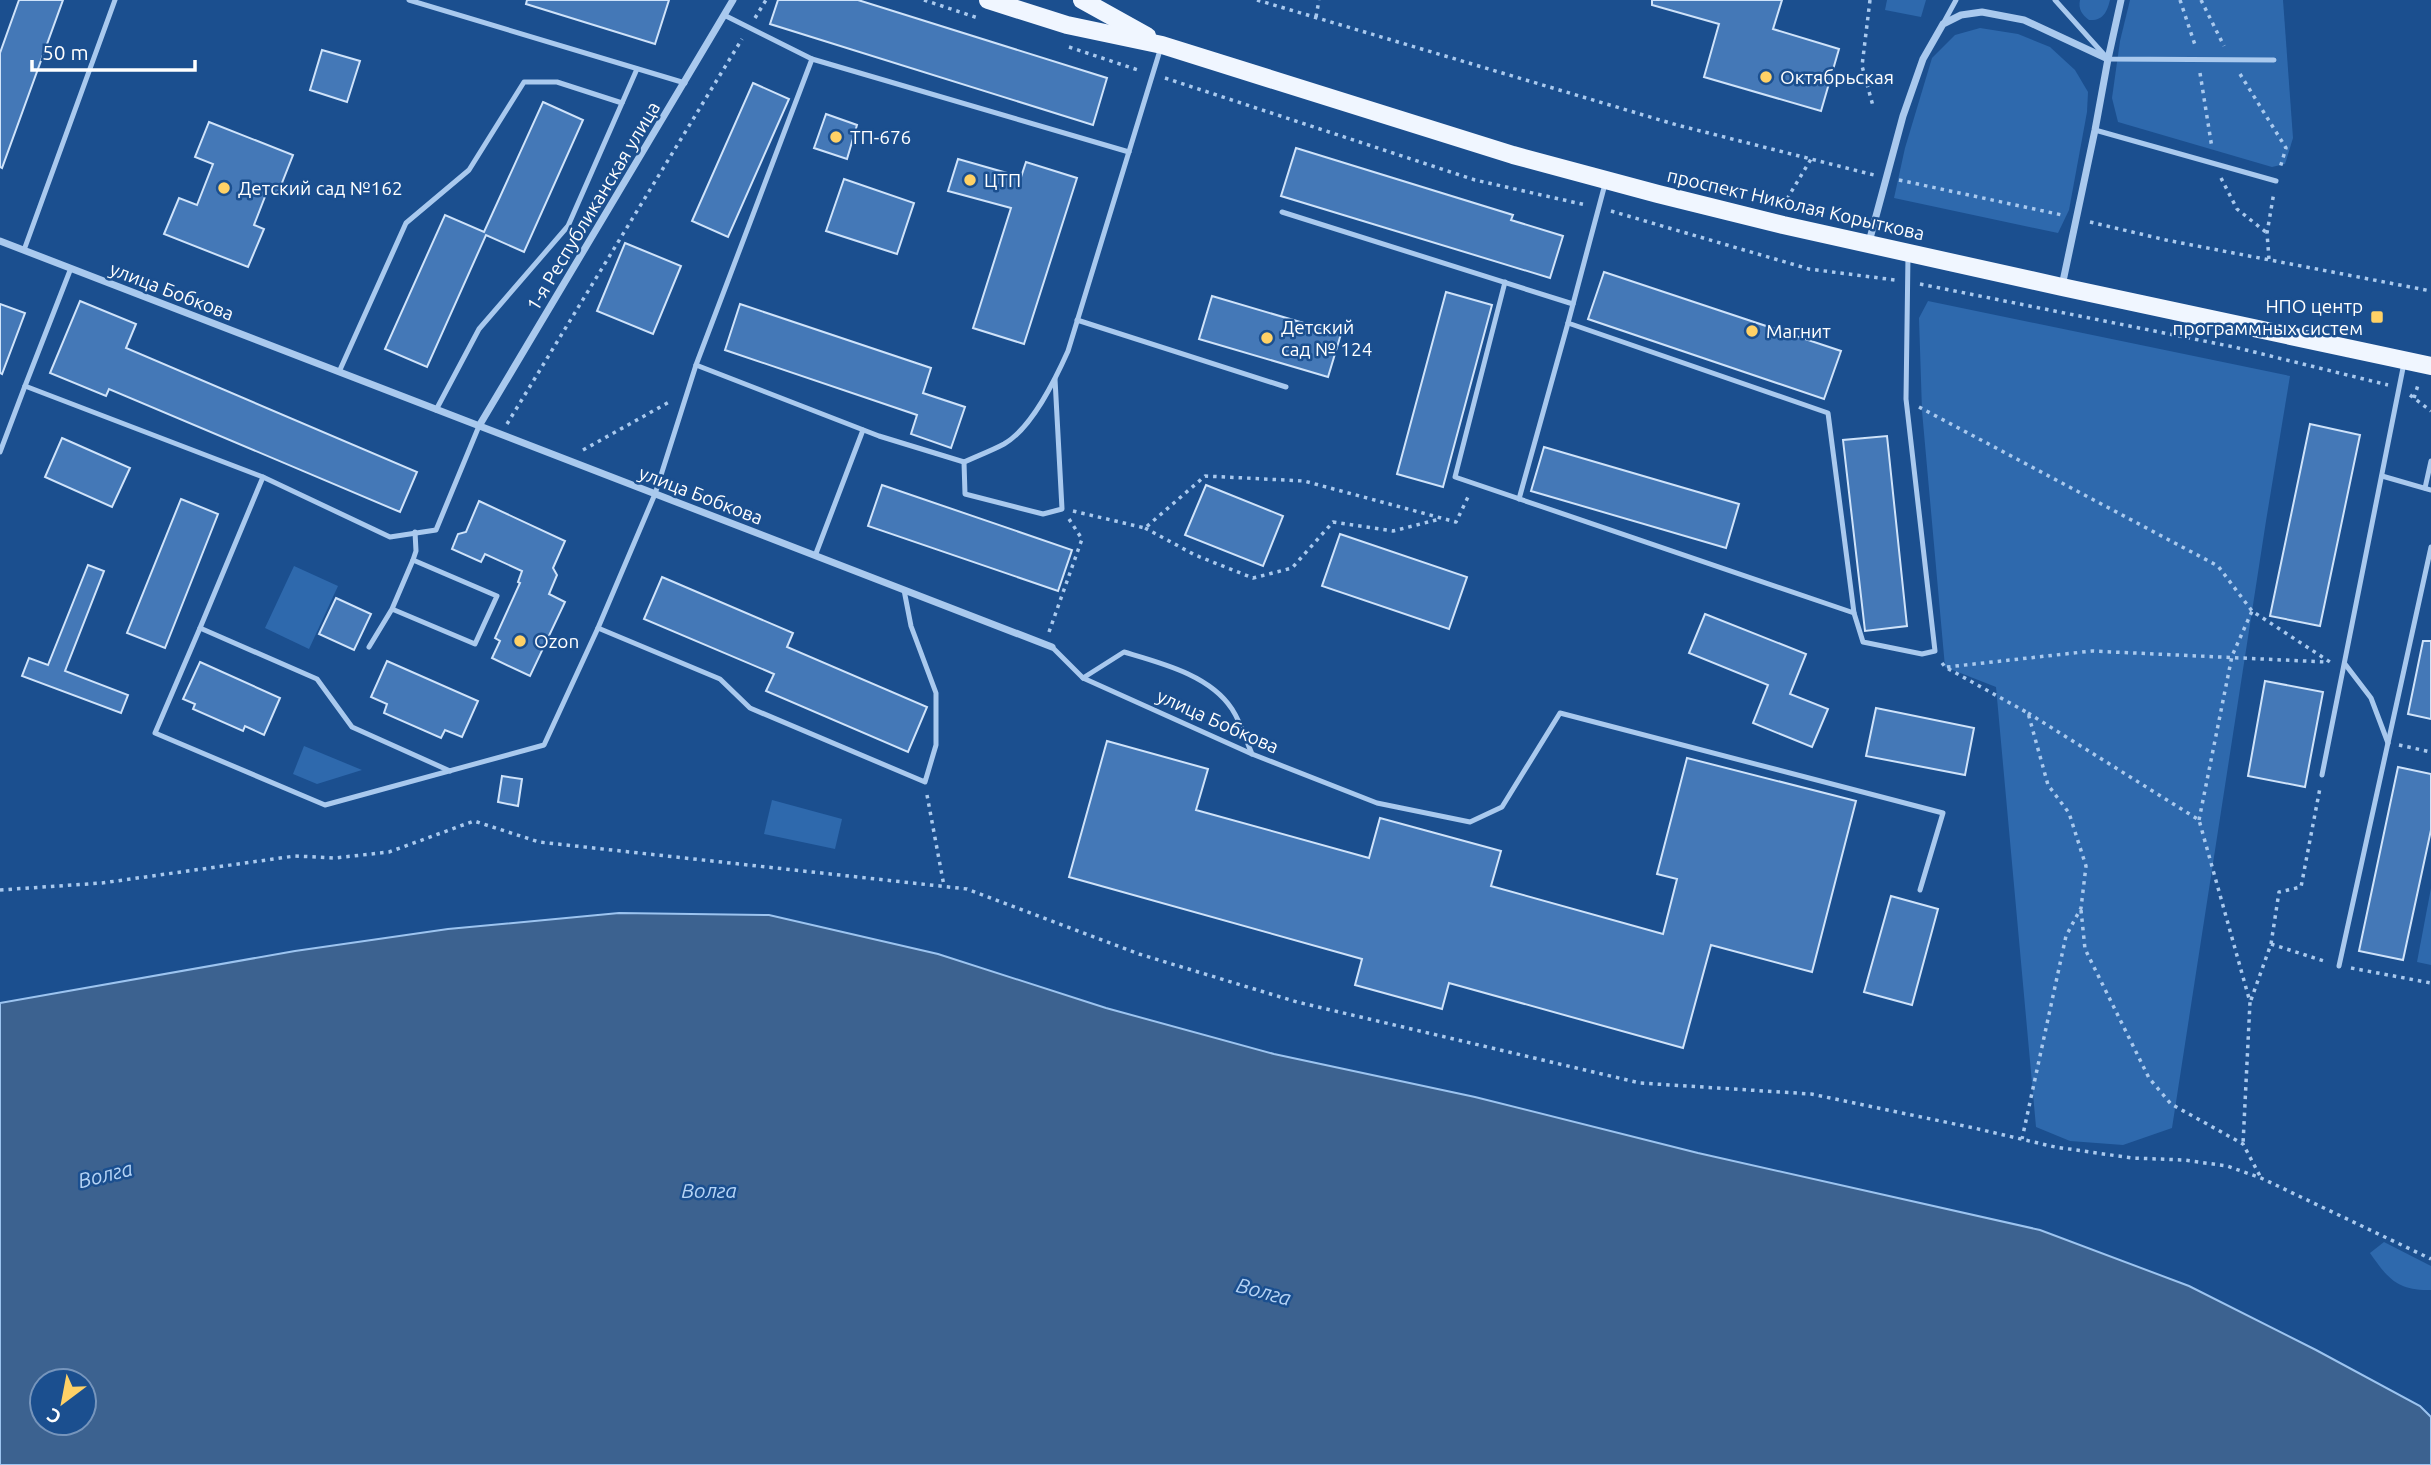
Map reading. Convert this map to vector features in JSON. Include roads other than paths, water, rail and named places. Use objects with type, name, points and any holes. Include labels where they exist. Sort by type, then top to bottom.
[{"type":"main road","name":"проспект Николая Корыткова","points":[[988,0],[1067,26],[1162,45],[1513,155],[1606,181],[2062,287],[2431,366]]},
{"type":"main road","name":"проспект Николая Корыткова","points":[[1082,0],[1162,45]]},
{"type":"street","name":"1-я Республиканская улица","points":[[479,426],[733,0]]},
{"type":"street","points":[[2062,287],[2121,0]]},
{"type":"street","points":[[1868,243],[1903,116],[1923,59],[1943,24],[1961,15],[1982,12],[2024,20],[2108,59]]},
{"type":"street","name":"улица Бобкова","points":[[0,241],[1048,646]]},
{"type":"lane","points":[[24,250],[115,0]]},
{"type":"lane","points":[[409,0],[685,83]]},
{"type":"lane","points":[[1943,24],[1956,0]]},
{"type":"lane","points":[[2055,0],[2108,59],[2274,60]]},
{"type":"lane","points":[[724,15],[812,59],[1129,152]]},
{"type":"lane","points":[[696,365],[863,430],[964,462],[1006,443],[1023,426],[1055,379],[1068,351],[1162,45]]},
{"type":"lane","points":[[263,477],[155,733],[326,805],[544,745],[655,494],[688,387],[812,59]]},
{"type":"lane","points":[[436,410],[479,329],[568,226],[637,69]]},
{"type":"lane","points":[[339,372],[406,223],[469,170],[524,82],[557,82],[622,103]]},
{"type":"lane","points":[[2095,130],[2276,181]]},
{"type":"lane","points":[[1518,499],[1606,181]]},
{"type":"lane","points":[[1282,212],[1573,304]]},
{"type":"lane","points":[[1568,323],[1828,413],[1854,612],[1863,642],[1922,654],[1935,652],[1906,399],[1908,252]]},
{"type":"lane","points":[[0,452],[71,268]]},
{"type":"lane","points":[[1505,282],[1455,477],[1854,612]]},
{"type":"lane","points":[[1077,320],[1286,387]]},
{"type":"lane","points":[[2322,775],[2405,360]]},
{"type":"lane","points":[[964,462],[965,494],[1043,514],[1062,509],[1055,379]]},
{"type":"lane","points":[[25,386],[263,477],[390,537],[436,530],[479,426]]},
{"type":"lane","points":[[815,556],[863,430]]},
{"type":"lane","points":[[2382,476],[2428,489],[2431,461]]},
{"type":"lane","points":[[369,647],[392,609],[413,560],[416,551],[415,532]]},
{"type":"lane","points":[[2339,966],[2431,547]]},
{"type":"lane","points":[[392,609],[475,645],[497,596],[413,560]]},
{"type":"lane","points":[[598,628],[720,679],[750,708],[925,782],[936,745],[936,693],[911,625],[904,590]]},
{"type":"lane","points":[[200,628],[317,679],[352,727],[450,771]]},
{"type":"lane","name":"улица Бобкова","points":[[1048,646],[1083,678],[1252,754],[1377,803],[1470,822],[1502,807],[1560,713],[1943,813],[1920,890]]},
{"type":"lane","points":[[1083,678],[1124,652],[1160,662],[1205,682],[1232,709],[1252,754]]},
{"type":"lane","points":[[2344,663],[2371,698],[2388,743]]},
{"type":"water","name":"Волга","points":[[619,913],[769,915],[938,954],[1106,1008],[1274,1054],[1475,1097],[1698,1153],[2040,1230],[2189,1286],[2420,1406],[2431,1417],[2431,1465],[0,1465],[0,1003],[295,951],[448,929]]},
{"type":"place","name":"Октябрьская","points":[[1766,77]]},
{"type":"place","name":"ТП-676","points":[[836,137]]},
{"type":"place","name":"ЦТП","points":[[970,180]]},
{"type":"place","name":"Детский сад №162","points":[[224,188]]},
{"type":"place","name":"НПО центр программных систем","points":[[2377,317]]},
{"type":"place","name":"Магнит","points":[[1752,331]]},
{"type":"place","name":"Детский сад № 124","points":[[1267,338]]},
{"type":"place","name":"Ozon","points":[[520,641]]}]
